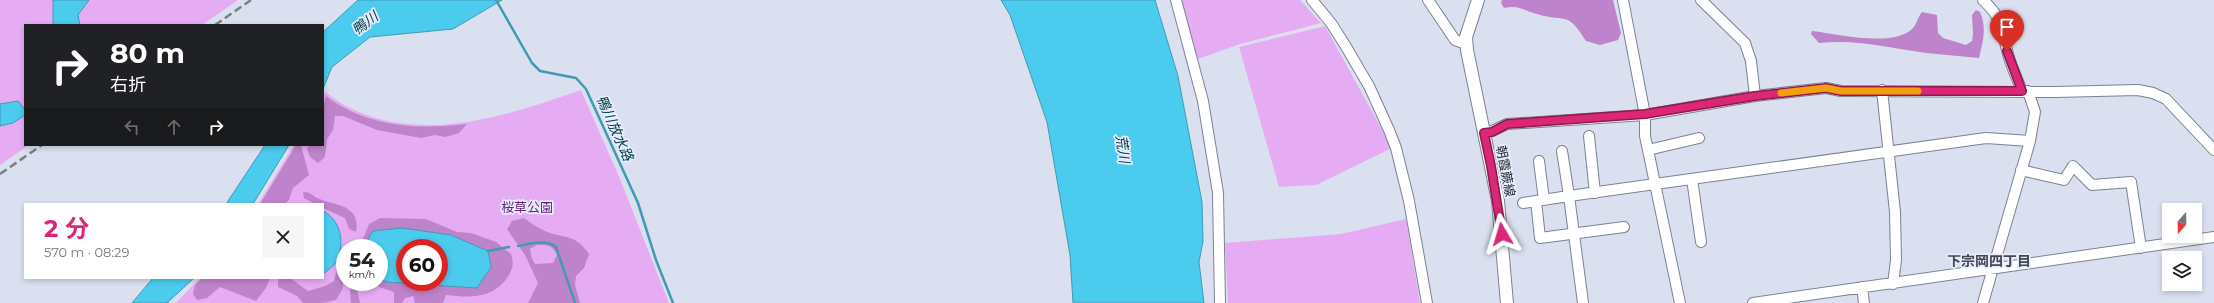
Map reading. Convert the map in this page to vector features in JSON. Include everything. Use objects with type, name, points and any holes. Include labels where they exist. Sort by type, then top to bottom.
[{"type":"main road","name":"朝霞蕨線","points":[[1478,0],[1470,21],[1466,44],[1498,207],[1508,303]]},
{"type":"street","points":[[1176,0],[1203,101],[1218,193],[1220,303]]},
{"type":"street","points":[[1312,0],[1331,23],[1345,45],[1368,86],[1396,148],[1409,201],[1427,303]]},
{"type":"street","points":[[1428,0],[1455,40],[1466,44]]},
{"type":"street","points":[[1623,0],[1645,114],[1645,136],[1654,185],[1680,303]]},
{"type":"street","points":[[1701,0],[1745,43],[1751,61],[1755,96]]},
{"type":"street","points":[[1983,0],[1996,12],[2002,23],[2007,51],[2035,112],[2030,142],[1983,303]]},
{"type":"street","points":[[1484,133],[1492,132],[1507,124],[1645,114],[1755,96],[1826,88],[1841,91],[2138,90],[2153,93],[2166,99],[2214,150]]},
{"type":"street","points":[[1882,90],[1895,212],[1896,260],[1893,284]]},
{"type":"street","points":[[1589,136],[1595,193]]},
{"type":"street","points":[[1648,150],[1699,138]]},
{"type":"street","points":[[1523,203],[1986,138],[2030,142]]},
{"type":"street","points":[[1562,150],[1583,303]]},
{"type":"street","points":[[1539,161],[1540,238],[1624,227]]},
{"type":"street","points":[[2021,170],[2064,180],[2073,166],[2092,185],[2131,182],[2141,248]]},
{"type":"street","points":[[1692,179],[1700,242]]},
{"type":"street","points":[[1753,303],[1993,270],[2214,237]]},
{"type":"street","points":[[1862,287],[1864,303]]},
{"type":"green space","points":[[0,0],[238,0],[203,24],[24,24],[24,146],[28,146],[0,165]]},
{"type":"green space","points":[[1181,0],[1300,0],[1321,23],[1240,44],[1198,59]]},
{"type":"green space","points":[[1325,26],[1392,148],[1316,185],[1279,187],[1239,47]]},
{"type":"green space","name":"桜草公園","points":[[581,90],[620,179],[669,303],[176,303],[199,279],[324,279],[324,203],[259,203],[293,146],[324,146],[324,95],[326,92],[342,104],[359,112],[386,121],[414,125],[442,125],[499,115],[527,108]]},
{"type":"green space","points":[[1406,219],[1420,303],[1228,303],[1225,243],[1341,234]]},
{"type":"shaded area","points":[[1502,0],[1613,0],[1621,33],[1618,40],[1600,45],[1586,41],[1580,31],[1570,21],[1537,14],[1518,8],[1504,8],[1501,3]]},
{"type":"shaded area","points":[[1976,10],[1980,12],[1984,29],[1979,58],[1926,53],[1861,43],[1819,43],[1811,34],[1812,31],[1863,38],[1890,38],[1902,35],[1911,30],[1915,26],[1922,12],[1937,15],[1938,33],[1943,38],[1966,45],[1972,41],[1972,15]]},
{"type":"shaded area","points":[[326,96],[358,114],[394,124],[430,127],[467,124],[459,133],[445,137],[435,135],[421,138],[377,130],[343,116],[335,116],[333,130],[327,139],[325,157],[318,163],[310,157],[307,149],[308,146],[324,146],[324,102]]},
{"type":"shaded area","points":[[295,146],[301,146],[309,175],[293,188],[289,200],[286,203],[261,203]]},
{"type":"shaded area","points":[[303,192],[309,193],[324,201],[339,205],[351,211],[355,216],[356,232],[349,229],[345,218],[324,208],[324,203],[313,203],[304,198]]},
{"type":"shaded area","points":[[380,218],[426,219],[457,232],[471,233],[496,242],[511,254],[513,265],[509,275],[503,283],[497,289],[489,293],[464,297],[446,295],[443,303],[415,303],[413,296],[405,298],[402,303],[394,303],[394,292],[388,290],[388,282],[396,283],[396,291],[448,291],[448,286],[477,288],[491,267],[488,251],[451,235],[419,239],[396,239],[396,242],[388,243],[388,239],[363,239],[369,224]]},
{"type":"shaded area","points":[[524,218],[540,229],[573,239],[578,242],[589,254],[584,268],[576,276],[575,285],[580,303],[528,303],[538,283],[525,255],[507,229],[512,221]],"holes":[[[537,245],[549,246],[553,249],[557,255],[553,263],[535,264],[532,259],[530,249]]]},
{"type":"shaded area","points":[[336,273],[336,291],[341,291],[336,300],[322,303],[303,303],[297,296],[278,287],[279,279],[291,279],[308,291],[325,286],[334,281]]},
{"type":"shaded area","points":[[201,279],[270,279],[266,288],[256,301],[220,287],[207,298],[197,300],[193,294],[195,285]]},
{"type":"shaded area","points":[[350,291],[358,291],[360,303],[351,303]]},
{"type":"water","points":[[53,0],[89,0],[78,15],[80,24],[53,24]]},
{"type":"water","name":"鴨川","points":[[358,0],[502,0],[453,29],[370,37],[332,67],[324,87],[324,31]]},
{"type":"water","name":"荒川","points":[[1001,0],[1155,0],[1178,76],[1202,202],[1203,241],[1199,262],[1204,303],[1073,303],[1070,255],[1047,122],[1010,15]]},
{"type":"water","points":[[18,101],[24,109],[24,116],[13,123],[0,126],[0,104]]},
{"type":"water","points":[[264,146],[288,146],[254,203],[227,203]]},
{"type":"water","points":[[324,212],[334,220],[340,233],[341,239],[336,239],[336,262],[324,273]]},
{"type":"water","points":[[402,228],[451,235],[488,251],[491,267],[477,288],[448,286],[448,239],[396,239],[396,283],[388,282],[388,239],[368,239],[373,231]]},
{"type":"water","points":[[152,279],[193,279],[167,303],[132,303]]},
{"type":"waterway","name":"鴨川放水路","points":[[496,0],[532,63],[540,71],[576,78],[586,89],[638,203],[656,260],[673,303]]},
{"type":"waterway","points":[[518,246],[533,243],[548,243],[556,247],[575,303]]},
{"type":"waterway","points":[[488,251],[509,247]]},
{"type":"railway","points":[[216,24],[251,0]]},
{"type":"railway","points":[[0,174],[41,146]]},
{"type":"slow traffic","points":[[1781,93],[1826,88],[1841,91],[1918,91]]},
{"type":"district","name":"下宗岡四丁目","points":[[1989,261]]},
{"type":"route","points":[[1502,234],[1484,133],[1492,132],[1507,124],[1645,114],[1755,96],[1826,88],[1841,91],[2022,91],[2007,51]]}]
